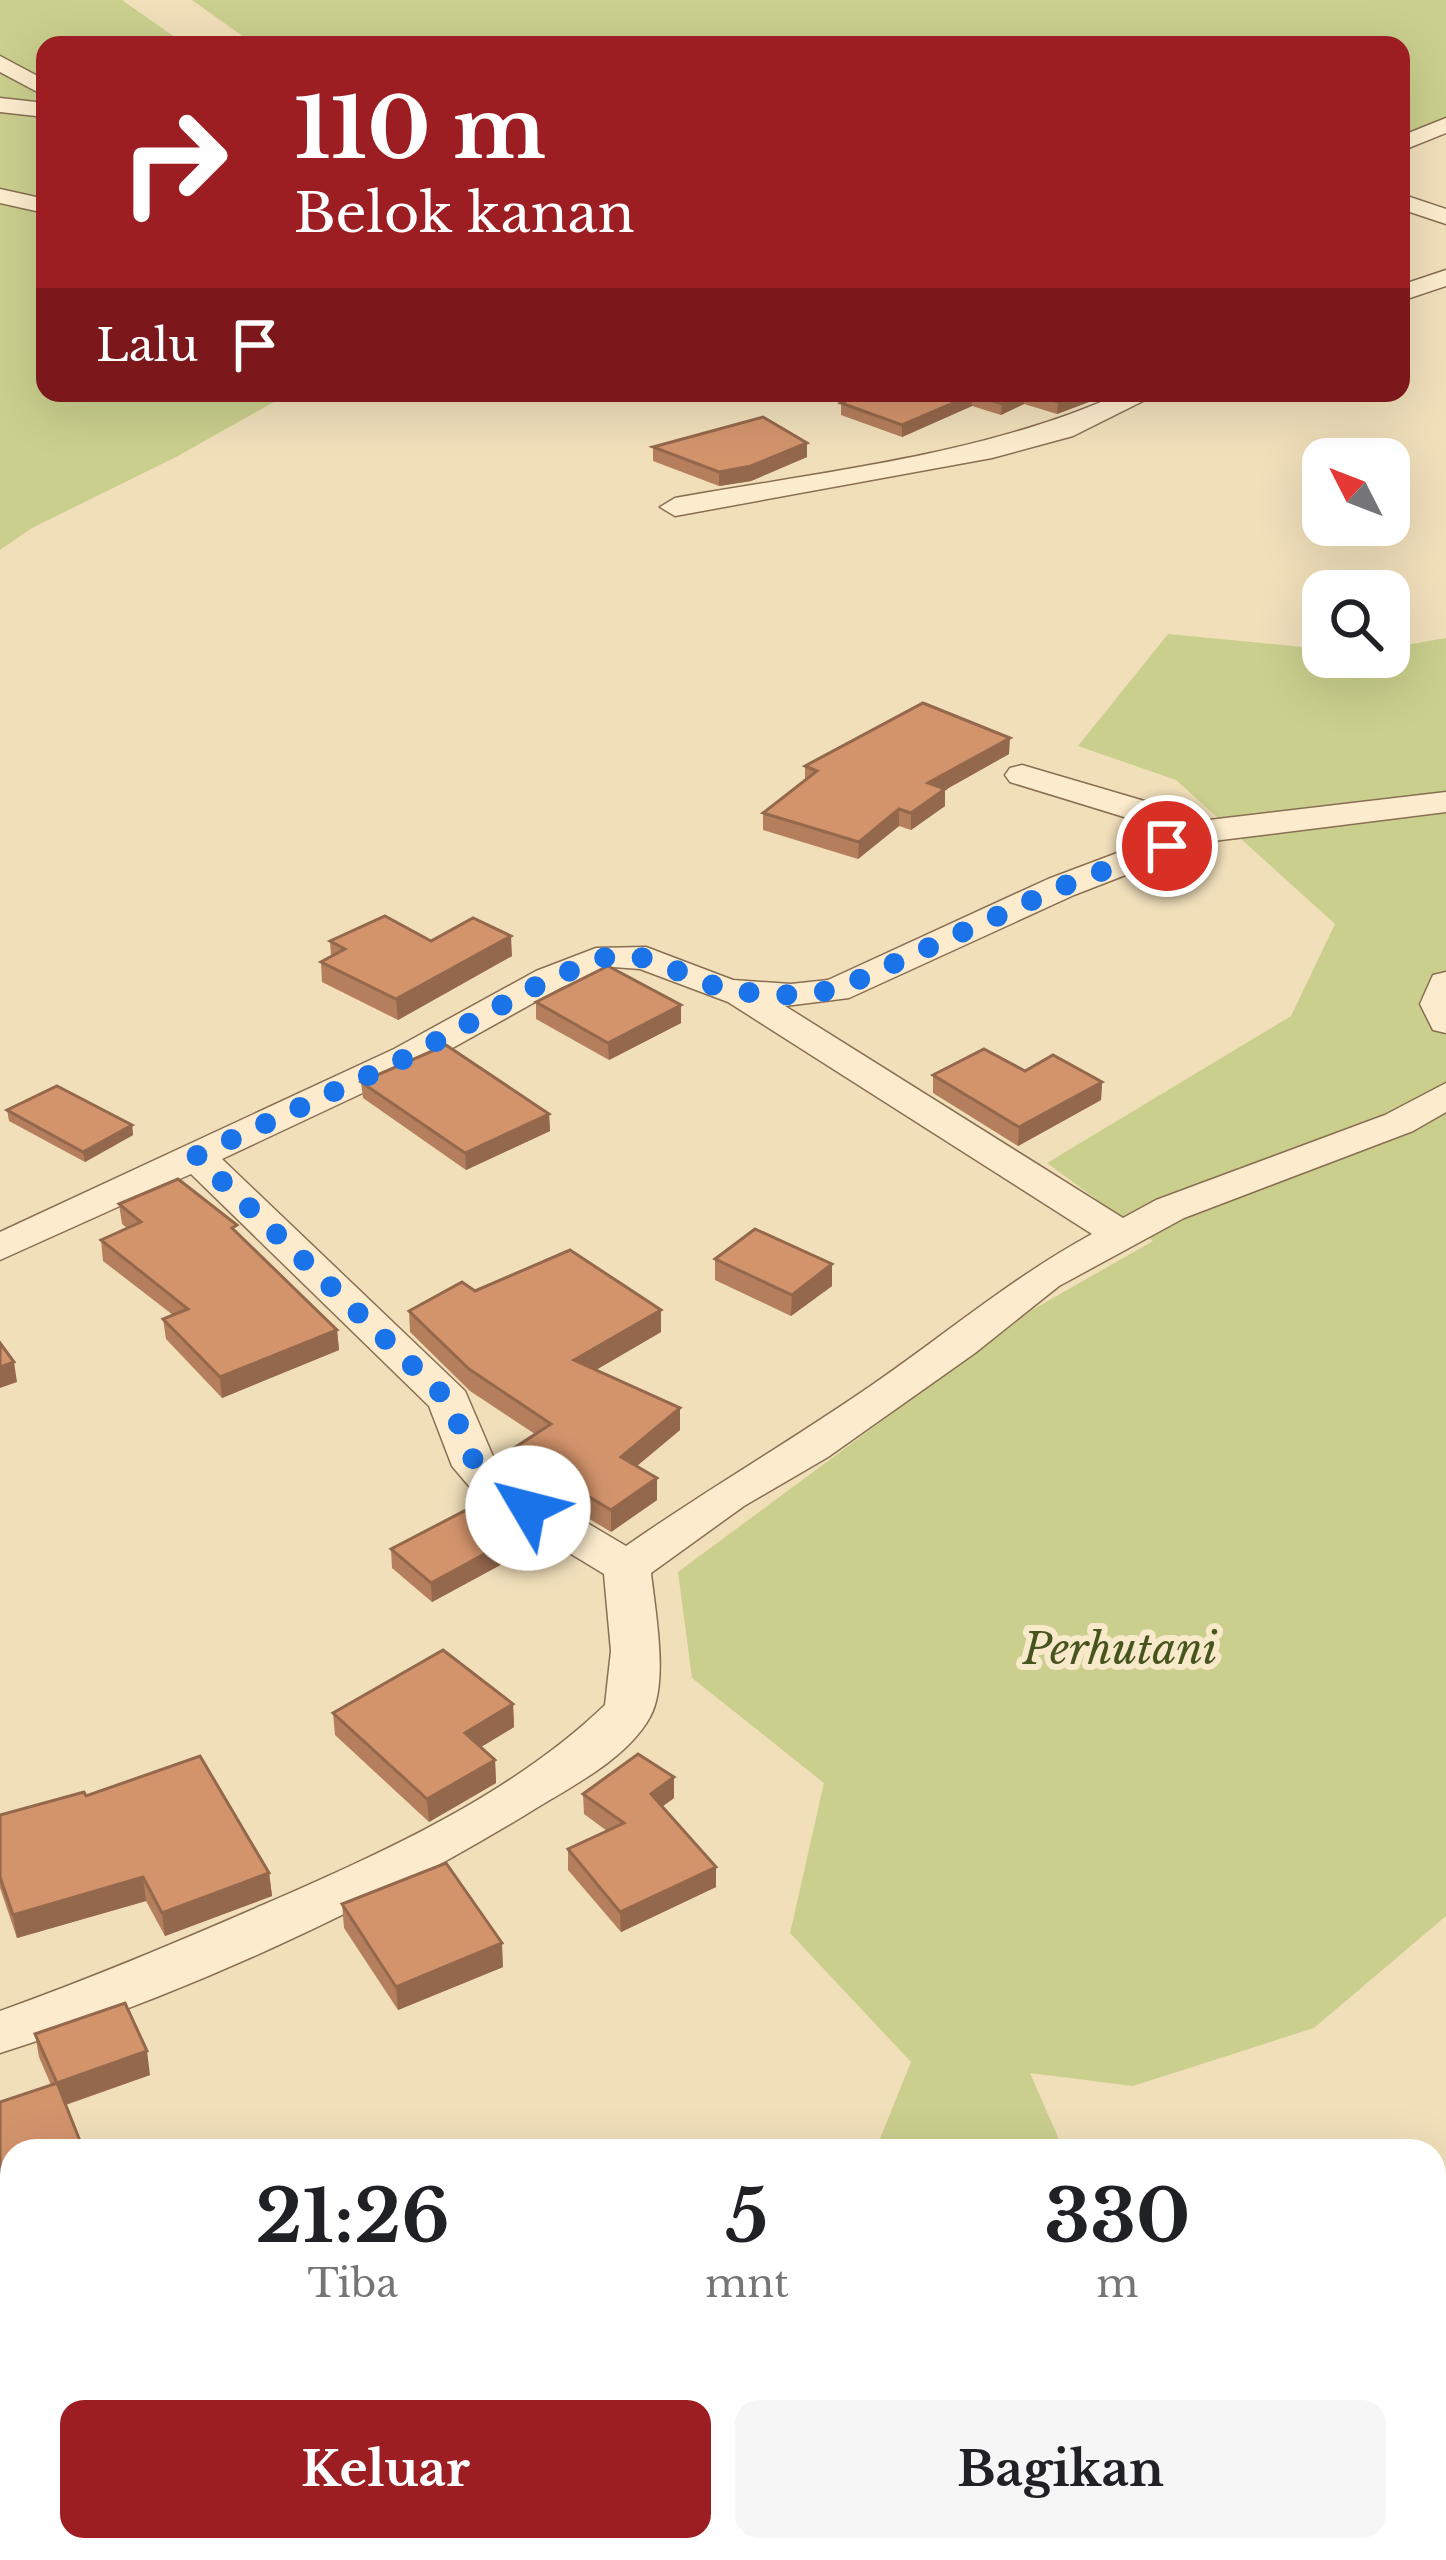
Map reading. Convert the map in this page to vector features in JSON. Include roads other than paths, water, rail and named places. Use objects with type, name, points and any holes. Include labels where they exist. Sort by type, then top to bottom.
[{"type":"street","points":[[0,63],[36,84]]},
{"type":"street","points":[[0,105],[36,109]]},
{"type":"street","points":[[1410,140],[1446,125]]},
{"type":"street","points":[[0,196],[36,204]]},
{"type":"street","points":[[1410,204],[1446,217]]},
{"type":"street","points":[[1410,290],[1446,278]]},
{"type":"street","points":[[675,507],[982,452],[1063,430],[1125,402]]},
{"type":"street","points":[[1022,775],[1207,831]]},
{"type":"street","points":[[736,992],[791,995],[836,990],[1061,887],[1207,831],[1248,822],[1446,802]]},
{"type":"street","points":[[0,1248],[408,1057],[549,979],[609,956],[646,958],[736,992],[1121,1235]]},
{"type":"street","points":[[1446,983],[1438,1004],[1446,1022]]},
{"type":"street","points":[[627,1567],[728,1496],[849,1422],[960,1344],[1045,1276],[1170,1209],[1399,1123],[1446,1095]]},
{"type":"street","points":[[196,1156],[449,1401],[476,1466],[495,1488],[627,1567]]},
{"type":"street","points":[[0,2032],[121,1989],[409,1862],[579,1759],[629,1711],[635,1651],[627,1567]]},
{"type":"park label","name":"Perhutani","points":[[1120,1649]]}]
